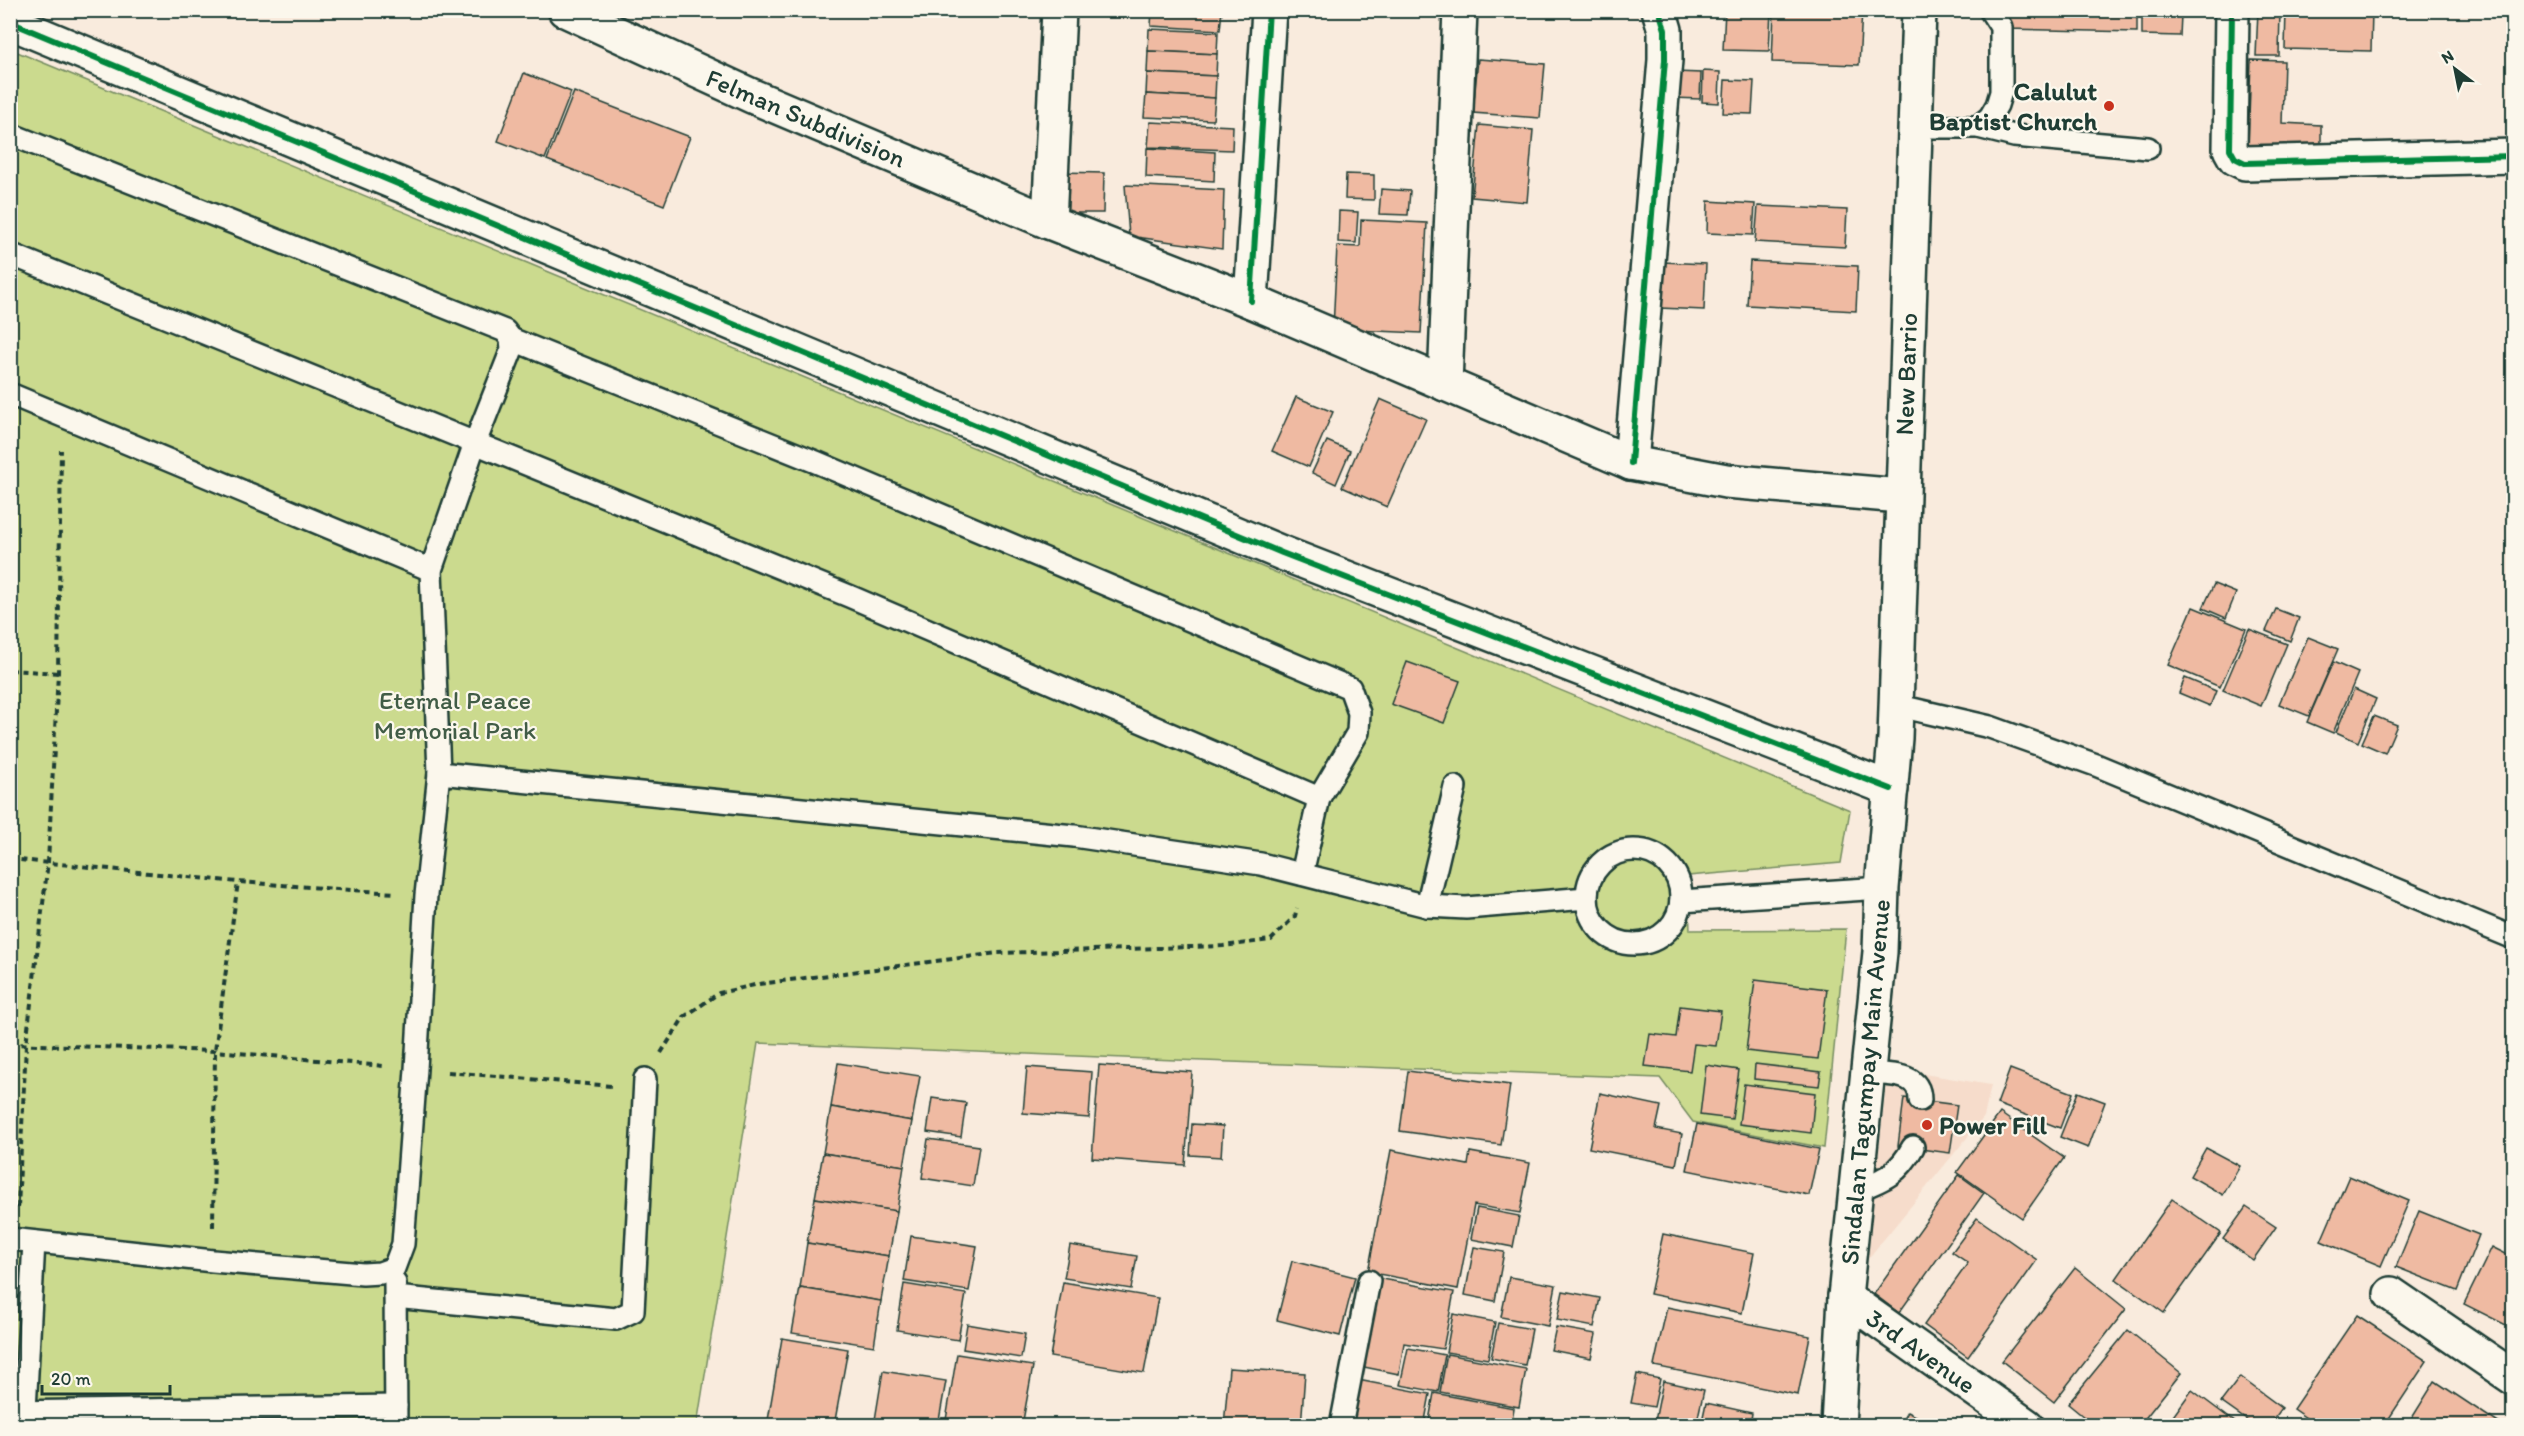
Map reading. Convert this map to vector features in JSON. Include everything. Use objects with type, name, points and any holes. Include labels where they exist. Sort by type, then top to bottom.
[{"type":"street","name":"Felman Subdivision","points":[[565,10],[763,100],[1049,222],[1251,301],[1631,463],[1726,482],[1901,496]]},
{"type":"street","points":[[1049,222],[1059,10]]},
{"type":"street","points":[[1251,301],[1269,10]]},
{"type":"street","points":[[1445,384],[1460,10]]},
{"type":"street","points":[[1631,463],[1665,60],[1665,30],[1659,10]]},
{"type":"street","name":"New Barrio","points":[[1895,738],[1901,496],[1919,10]]},
{"type":"street","points":[[2232,10],[2230,149],[2235,158],[2245,163],[2514,156]]},
{"type":"street","points":[[10,22],[1270,549],[1891,789]]},
{"type":"street","name":"Sindalan Tagumpay Main Avenue","points":[[1838,1425],[1845,1297],[1880,952],[1882,888],[1895,738]]},
{"type":"street","points":[[2391,1294],[2514,1378]]},
{"type":"street","name":"3rd Avenue","points":[[1845,1297],[2027,1425]]},
{"type":"lane","points":[[1978,128],[1990,117],[2001,92],[2001,27],[1990,10]]},
{"type":"lane","points":[[1915,127],[1978,128],[2014,136],[2148,148]]},
{"type":"lane","points":[[10,134],[505,331],[511,339],[512,349],[475,443],[431,570],[439,772],[426,895],[403,1244],[394,1268],[396,1416],[18,1411],[20,1240],[213,1261],[363,1274],[380,1274],[394,1268]]},
{"type":"lane","points":[[10,254],[849,596],[1319,798]]},
{"type":"lane","points":[[511,339],[816,462],[1350,688],[1359,713],[1358,732],[1319,798],[1302,874]]},
{"type":"lane","points":[[10,394],[431,570]]},
{"type":"lane","points":[[1895,705],[1989,727],[2096,765],[2514,938]]},
{"type":"lane","points":[[439,772],[1074,836],[1261,864],[1427,906],[1466,908],[1587,898]]},
{"type":"lane","points":[[1427,906],[1455,787]]},
{"type":"lane","points":[[1627,850],[1644,850],[1660,857],[1672,868],[1680,883],[1681,901],[1677,917],[1666,931],[1651,940],[1633,944],[1615,940],[1600,930],[1590,916],[1587,898],[1589,882],[1598,867],[1611,856],[1627,850]]},
{"type":"lane","points":[[1681,901],[1882,888]]},
{"type":"lane","points":[[1867,1073],[1909,1078],[1918,1087],[1920,1100]]},
{"type":"lane","points":[[395,1297],[616,1319],[633,1311],[645,1079]]},
{"type":"lane","points":[[1855,1191],[1884,1180],[1898,1170],[1913,1148]]},
{"type":"lane","points":[[1341,1425],[1369,1281]]},
{"type":"path","points":[[20,1240],[26,1045],[48,862],[58,673],[62,417]]},
{"type":"path","points":[[10,670],[58,673]]},
{"type":"path","points":[[10,859],[238,882],[426,895]]},
{"type":"path","points":[[10,1044],[215,1051],[630,1088],[645,1079],[684,1017],[719,993],[759,984],[998,953],[1223,946],[1270,940],[1295,916],[1302,874]]},
{"type":"path","points":[[213,1261],[215,1051],[238,882]]},
{"type":"shaded area","points":[[1888,1068],[1991,1085],[1984,1117],[1867,1260]]},
{"type":"green space","name":"Eternal Peace Memorial Park","points":[[10,49],[1850,810],[1841,863],[1688,876],[1690,930],[1846,929],[1824,1148],[1693,1122],[1660,1078],[758,1043],[697,1425],[11,1425]]},
{"type":"building","points":[[1152,10],[1222,10],[1220,30],[1151,26]]},
{"type":"building","points":[[1725,10],[1771,10],[1769,51],[1723,50]]},
{"type":"building","points":[[1774,10],[1862,10],[1859,65],[1772,62]]},
{"type":"building","points":[[2007,10],[2137,14],[2137,32],[2007,29]]},
{"type":"building","points":[[2258,10],[2280,10],[2279,56],[2256,56]]},
{"type":"building","points":[[2286,10],[2372,10],[2371,51],[2285,49]]},
{"type":"building","points":[[2142,14],[2181,15],[2180,36],[2142,35]]},
{"type":"building","points":[[1149,29],[1218,32],[1217,54],[1148,51]]},
{"type":"building","points":[[1148,51],[1217,54],[1216,76],[1147,73]]},
{"type":"building","points":[[1478,59],[1545,64],[1540,118],[1473,113]]},
{"type":"building","points":[[2251,60],[2284,61],[2282,123],[2321,125],[2321,148],[2248,147]]},
{"type":"building","points":[[1703,71],[1720,72],[1719,103],[1702,102]]},
{"type":"building","points":[[1675,72],[1701,73],[1700,99],[1674,98]]},
{"type":"building","points":[[524,73],[571,92],[545,159],[498,141]]},
{"type":"building","points":[[1147,73],[1216,76],[1215,98],[1146,94]]},
{"type":"building","points":[[1725,80],[1754,81],[1752,114],[1723,113]]},
{"type":"building","points":[[574,92],[690,137],[664,205],[547,160]]},
{"type":"building","points":[[1146,94],[1215,98],[1213,120],[1144,117]]},
{"type":"building","points":[[1150,122],[1233,126],[1232,150],[1148,147]]},
{"type":"building","points":[[1479,125],[1533,130],[1527,202],[1472,197]]},
{"type":"building","points":[[1147,148],[1215,152],[1214,181],[1146,177]]},
{"type":"building","points":[[1058,172],[1104,173],[1103,213],[1056,213]]},
{"type":"building","points":[[1346,174],[1374,175],[1374,200],[1345,199]]},
{"type":"building","points":[[1125,185],[1224,190],[1222,249],[1129,236]]},
{"type":"building","points":[[1381,189],[1410,191],[1408,215],[1379,214]]},
{"type":"building","points":[[1708,201],[1755,204],[1753,235],[1707,233]]},
{"type":"building","points":[[1758,206],[1847,210],[1845,247],[1755,242]]},
{"type":"building","points":[[1339,211],[1358,212],[1356,243],[1338,242]]},
{"type":"building","points":[[1361,220],[1427,223],[1421,333],[1333,329],[1337,246],[1360,247]]},
{"type":"building","points":[[1750,261],[1858,266],[1856,311],[1747,305]]},
{"type":"building","points":[[1663,262],[1706,264],[1704,310],[1660,308]]},
{"type":"building","points":[[1296,397],[1333,412],[1309,467],[1272,451]]},
{"type":"building","points":[[1380,399],[1426,419],[1387,507],[1342,487]]},
{"type":"building","points":[[1327,441],[1350,451],[1336,484],[1312,473]]},
{"type":"building","points":[[2214,584],[2236,593],[2226,618],[2203,608]]},
{"type":"building","points":[[2193,607],[2246,629],[2220,687],[2168,665]]},
{"type":"building","points":[[2276,609],[2299,618],[2290,641],[2266,631]]},
{"type":"building","points":[[2249,629],[2287,644],[2261,706],[2223,690]]},
{"type":"building","points":[[2308,637],[2338,649],[2309,716],[2279,704]]},
{"type":"building","points":[[1407,662],[1460,681],[1444,723],[1391,704]]},
{"type":"building","points":[[2333,662],[2358,673],[2333,733],[2307,722]]},
{"type":"building","points":[[2185,678],[2216,691],[2210,706],[2179,693]]},
{"type":"building","points":[[2354,689],[2376,699],[2358,742],[2336,732]]},
{"type":"building","points":[[2374,716],[2397,725],[2385,753],[2362,743]]},
{"type":"building","points":[[1755,980],[1827,989],[1818,1059],[1746,1051]]},
{"type":"building","points":[[1680,1006],[1721,1011],[1716,1046],[1694,1044],[1690,1071],[1645,1066],[1650,1034],[1676,1037]]},
{"type":"building","points":[[838,1063],[920,1076],[912,1121],[831,1107]]},
{"type":"building","points":[[1755,1064],[1821,1072],[1819,1086],[1754,1079]]},
{"type":"building","points":[[1099,1065],[1192,1072],[1185,1165],[1092,1158]]},
{"type":"building","points":[[1706,1065],[1739,1070],[1732,1119],[1700,1115]]},
{"type":"building","points":[[1027,1067],[1092,1072],[1089,1118],[1023,1113]]},
{"type":"building","points":[[2010,1069],[2073,1093],[2060,1128],[1997,1104]]},
{"type":"building","points":[[1408,1071],[1510,1085],[1501,1145],[1400,1131]]},
{"type":"building","points":[[1744,1084],[1815,1093],[1811,1133],[1739,1124]]},
{"type":"building","points":[[2078,1092],[2105,1102],[2088,1148],[2060,1137]]},
{"type":"building","points":[[1600,1093],[1661,1106],[1656,1129],[1682,1134],[1676,1165],[1589,1148]]},
{"type":"building","points":[[932,1098],[966,1103],[961,1137],[927,1132]]},
{"type":"building","name":"Power Fill","points":[[1904,1098],[1957,1105],[1950,1153],[1898,1146]]},
{"type":"building","points":[[831,1107],[912,1121],[904,1166],[823,1153]]},
{"type":"building","points":[[2000,1113],[2064,1158],[2022,1218],[1957,1172]]},
{"type":"building","points":[[1192,1124],[1223,1126],[1221,1157],[1190,1155]]},
{"type":"building","points":[[1697,1124],[1819,1149],[1809,1195],[1687,1170]]},
{"type":"building","points":[[928,1139],[979,1146],[973,1186],[922,1178]]},
{"type":"building","points":[[2206,1148],[2240,1166],[2223,1195],[2190,1176]]},
{"type":"building","points":[[1391,1150],[1468,1165],[1470,1152],[1530,1163],[1520,1213],[1474,1205],[1458,1289],[1368,1272]]},
{"type":"building","points":[[823,1153],[904,1166],[897,1211],[815,1198]]},
{"type":"building","points":[[1959,1175],[1984,1193],[1899,1313],[1874,1294]]},
{"type":"building","points":[[2349,1176],[2409,1201],[2381,1266],[2321,1241]]},
{"type":"building","points":[[815,1198],[897,1211],[889,1256],[807,1243]]},
{"type":"building","points":[[2172,1199],[2221,1233],[2164,1313],[2116,1279]]},
{"type":"building","points":[[2246,1207],[2276,1227],[2253,1260],[2223,1239]]},
{"type":"building","points":[[1477,1208],[1519,1216],[1513,1247],[1471,1239]]},
{"type":"building","points":[[2419,1211],[2479,1235],[2457,1291],[2396,1267]]},
{"type":"building","points":[[1977,1218],[2037,1260],[1968,1357],[1924,1325],[1968,1263],[1952,1252]]},
{"type":"building","points":[[1663,1234],[1754,1253],[1742,1313],[1650,1294]]},
{"type":"building","points":[[911,1236],[977,1246],[969,1291],[904,1281]]},
{"type":"building","points":[[807,1243],[889,1256],[881,1301],[800,1288]]},
{"type":"building","points":[[1070,1245],[1137,1256],[1131,1289],[1064,1278]]},
{"type":"building","points":[[1474,1247],[1504,1252],[1495,1301],[1465,1295]]},
{"type":"building","points":[[2492,1247],[2514,1258],[2514,1329],[2464,1304]]},
{"type":"building","points":[[1292,1261],[1355,1277],[1340,1336],[1277,1320]]},
{"type":"building","points":[[2075,1268],[2126,1309],[2054,1402],[2002,1361]]},
{"type":"building","points":[[1509,1277],[1556,1285],[1548,1326],[1501,1317]]},
{"type":"building","points":[[1376,1278],[1454,1292],[1443,1349],[1404,1343],[1399,1374],[1359,1366]]},
{"type":"building","points":[[1063,1282],[1158,1298],[1144,1373],[1050,1357]]},
{"type":"building","points":[[904,1284],[966,1294],[958,1340],[897,1330]]},
{"type":"building","points":[[800,1288],[881,1301],[874,1346],[792,1333]]},
{"type":"building","points":[[1563,1291],[1600,1298],[1594,1327],[1557,1320]]},
{"type":"building","points":[[1667,1307],[1810,1336],[1798,1395],[1654,1366]]},
{"type":"building","points":[[1453,1314],[1495,1322],[1488,1359],[1446,1352]]},
{"type":"building","points":[[2357,1315],[2427,1361],[2384,1426],[2318,1426],[2293,1409]]},
{"type":"building","points":[[1498,1323],[1532,1329],[1525,1365],[1491,1358]]},
{"type":"building","points":[[967,1324],[1025,1334],[1021,1358],[963,1349]]},
{"type":"building","points":[[1556,1327],[1596,1334],[1591,1358],[1551,1350]]},
{"type":"building","points":[[2128,1330],[2181,1373],[2139,1426],[2095,1426],[2068,1404]]},
{"type":"building","points":[[782,1338],[848,1349],[834,1426],[767,1426]]},
{"type":"building","points":[[1408,1348],[1445,1355],[1438,1392],[1400,1385]]},
{"type":"building","points":[[957,1354],[1033,1366],[1022,1426],[945,1426]]},
{"type":"building","points":[[1447,1354],[1526,1369],[1519,1407],[1440,1392]]},
{"type":"building","points":[[1229,1368],[1305,1373],[1301,1426],[1224,1426]]},
{"type":"building","points":[[883,1371],[946,1381],[938,1426],[874,1426]]},
{"type":"building","points":[[1637,1374],[1660,1379],[1654,1407],[1631,1403]]},
{"type":"building","points":[[2240,1377],[2282,1408],[2269,1426],[2255,1426],[2221,1402]]},
{"type":"building","points":[[1353,1379],[1430,1394],[1424,1426],[1356,1426],[1344,1423]]},
{"type":"building","points":[[1663,1381],[1704,1390],[1696,1426],[1654,1426]]},
{"type":"building","points":[[2435,1381],[2503,1426],[2407,1426]]},
{"type":"building","points":[[2192,1390],[2240,1426],[2166,1426]]},
{"type":"building","points":[[1434,1393],[1514,1408],[1511,1426],[1428,1426]]},
{"type":"building","points":[[1706,1403],[1752,1413],[1750,1426],[1701,1426]]},
{"type":"building","points":[[1907,1412],[1934,1426],[1899,1426]]},
{"type":"building","points":[[2289,1419],[2299,1426],[2284,1426]]},
{"type":"cycle path","points":[[1251,301],[1269,10]]},
{"type":"cycle path","points":[[1631,463],[1665,60],[1665,30],[1659,10]]},
{"type":"cycle path","points":[[2232,10],[2230,149],[2235,158],[2245,163],[2514,156]]},
{"type":"cycle path","points":[[10,22],[1282,553],[1891,789]]},
{"type":"place","name":"Calulut Baptist Church","points":[[2109,106]]},
{"type":"place","name":"Power Fill","points":[[1927,1125]]}]
